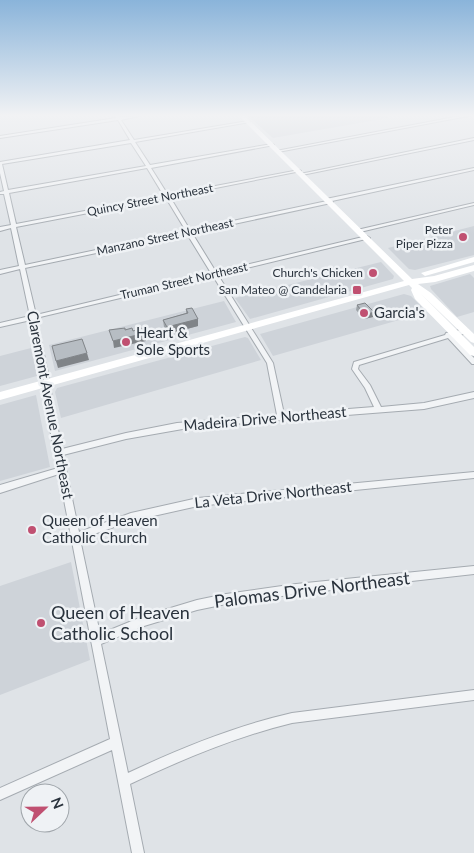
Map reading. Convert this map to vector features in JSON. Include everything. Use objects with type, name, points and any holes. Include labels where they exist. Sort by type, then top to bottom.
[{"type":"main road","points":[[283,156],[360,230],[410,282],[428,295],[474,340]]},
{"type":"main road","points":[[0,396],[410,282],[435,279],[473,266]]},
{"type":"main road","points":[[410,282],[418,297],[451,334],[474,353]]},
{"type":"street","points":[[0,163],[43,156]]},
{"type":"street","points":[[141,156],[270,363],[281,417]]},
{"type":"street","points":[[3,193],[211,156]]},
{"type":"street","name":"Quincy Street Northeast","points":[[0,229],[385,156]]},
{"type":"street","name":"Claremont Avenue Northeast","points":[[0,163],[3,193],[14,226],[47,382],[46,392],[138,853]]},
{"type":"street","name":"Manzano Street Northeast","points":[[0,272],[474,168]]},
{"type":"street","points":[[360,230],[474,204]]},
{"type":"street","name":"Truman Street Northeast","points":[[0,325],[367,238]]},
{"type":"street","points":[[378,408],[368,387],[355,370],[356,364],[465,331]]},
{"type":"street","points":[[451,334],[474,362]]},
{"type":"street","name":"Madeira Drive Northeast","points":[[59,453],[134,433],[163,428],[430,405],[474,395]]},
{"type":"street","points":[[0,489],[62,470]]},
{"type":"street","name":"La Veta Drive Northeast","points":[[75,536],[131,517],[206,501],[474,475]]},
{"type":"street","name":"Palomas Drive Northeast","points":[[96,641],[144,622],[197,605],[226,599],[296,589],[474,570]]},
{"type":"street","points":[[124,781],[209,743],[292,718],[474,695]]},
{"type":"street","points":[[0,794],[116,742]]},
{"type":"shaded area","points":[[474,226],[474,255],[415,270],[409,269],[388,248]]},
{"type":"shaded area","points":[[381,262],[394,276],[393,279],[250,319],[235,298]]},
{"type":"shaded area","points":[[470,274],[474,278],[474,312],[457,317],[430,286]]},
{"type":"shaded area","points":[[404,294],[411,296],[427,312],[273,356],[260,334]]},
{"type":"shaded area","points":[[224,301],[236,322],[55,371],[49,345]]},
{"type":"shaded area","points":[[245,337],[248,338],[261,360],[61,418],[55,392],[57,388]]},
{"type":"shaded area","points":[[31,348],[37,376],[0,386],[0,356]]},
{"type":"shaded area","points":[[36,395],[50,467],[0,481],[0,405]]},
{"type":"shaded area","name":"Queen of Heaven Catholic School","points":[[71,562],[90,660],[0,695],[0,586]]},
{"type":"building","points":[[365,303],[374,312],[365,315],[357,305]]},
{"type":"building","points":[[192,308],[198,319],[167,327],[163,320],[188,313],[186,309]]},
{"type":"building","points":[[125,328],[125,330],[132,328],[133,331],[142,328],[145,333],[113,341],[109,330]]},
{"type":"building","points":[[82,339],[87,353],[56,361],[52,346]]},
{"type":"place","name":"Peter Piper Pizza","points":[[463,237]]},
{"type":"place","name":"Church's Chicken","points":[[373,273]]},
{"type":"place","name":"San Mateo @ Candelaria","points":[[357,290]]},
{"type":"place","name":"Garcia's","points":[[364,313]]},
{"type":"place","name":"Heart & Sole Sports","points":[[126,342]]},
{"type":"place","name":"Queen of Heaven Catholic Church","points":[[32,530]]},
{"type":"place","name":"Queen of Heaven Catholic School","points":[[41,623]]}]
